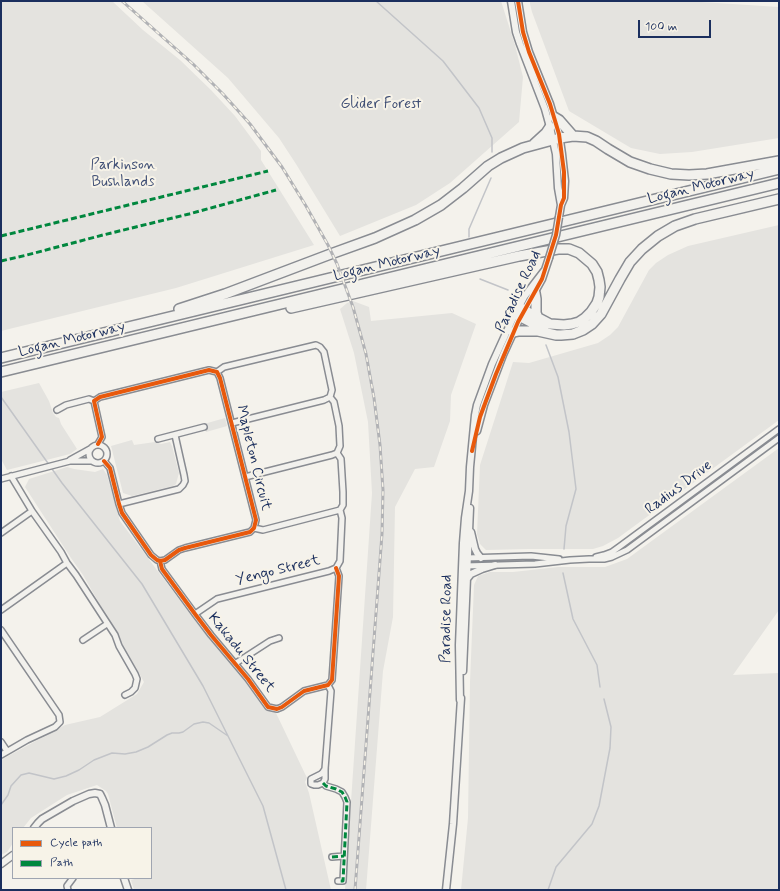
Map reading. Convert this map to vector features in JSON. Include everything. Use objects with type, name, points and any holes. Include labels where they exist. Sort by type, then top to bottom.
[{"type":"highway","points":[[554,117],[559,120],[573,136]]},
{"type":"highway","points":[[532,146],[546,133],[550,127]]},
{"type":"highway","points":[[160,319],[170,312],[225,294],[374,238],[415,220],[441,205],[494,162],[511,153],[557,139],[573,136],[591,138],[622,158],[635,164],[671,174],[707,174],[779,161]]},
{"type":"highway","name":"Logan Motorway","points":[[1,358],[779,169]]},
{"type":"highway","name":"Logan Motorway","points":[[1,372],[779,183]]},
{"type":"highway","points":[[514,332],[530,331],[556,335],[573,334],[583,330],[592,324],[601,314],[630,262],[649,242],[667,230],[695,219],[779,199]]},
{"type":"highway","points":[[180,328],[195,329],[392,284],[543,251],[564,248],[579,252],[592,264],[597,272],[600,287],[599,297],[594,308],[585,318],[572,324],[557,325],[550,324],[520,312]]},
{"type":"highway","points":[[535,293],[536,313],[538,318]]},
{"type":"highway","points":[[520,312],[544,328],[543,332]]},
{"type":"street","name":"Paradise Road","points":[[511,1],[516,32],[545,109],[550,127],[557,139]]},
{"type":"street","name":"Paradise Road","points":[[472,452],[480,417],[489,392],[503,355],[514,332],[520,312],[535,293],[542,279],[560,217],[561,205],[558,188],[557,139],[554,117],[529,52],[523,32],[518,1]]},
{"type":"street","name":"Paradise Road","points":[[465,558],[463,532],[469,491],[477,405],[492,364],[544,270]]},
{"type":"street","points":[[94,401],[100,397],[209,370],[217,372],[224,367],[316,345],[320,347],[324,352],[332,390],[330,397],[324,400],[232,423]]},
{"type":"street","name":"Mapleton Circuit","points":[[160,561],[165,560],[179,550],[250,532],[254,528],[256,520],[232,423],[217,372]]},
{"type":"street","points":[[245,477],[337,453],[340,446],[339,426],[334,402],[330,397]]},
{"type":"street","points":[[56,410],[66,405],[88,399],[94,401]]},
{"type":"street","points":[[94,401],[102,436],[98,444]]},
{"type":"street","points":[[158,439],[204,427]]},
{"type":"street","name":"Radius Drive","points":[[464,566],[535,564],[589,558],[612,552],[779,430]]},
{"type":"street","points":[[119,504],[179,489],[183,485],[185,481],[175,435]]},
{"type":"street","name":"Radius Drive","points":[[589,558],[604,559],[627,550],[779,438]]},
{"type":"street","points":[[1,479],[70,461],[91,461],[99,463],[104,461],[107,456],[107,451],[103,446],[98,444],[93,445],[70,461]]},
{"type":"street","points":[[90,448],[89,456],[91,461]]},
{"type":"street","name":"Yengo Street","points":[[195,614],[217,599],[336,568],[340,562],[342,518],[340,510],[343,492],[341,459],[337,453]]},
{"type":"street","points":[[104,461],[110,468],[122,514],[151,555],[160,561]]},
{"type":"street","points":[[708,482],[712,484],[737,466],[748,461]]},
{"type":"street","points":[[11,476],[32,511],[61,552],[115,635],[119,646],[137,679],[135,688],[125,695]]},
{"type":"street","name":"Paradise Road","points":[[460,700],[458,644],[464,566],[469,525],[469,491]]},
{"type":"street","points":[[661,516],[675,509],[696,494],[698,493],[702,495]]},
{"type":"street","points":[[254,528],[263,530],[340,510]]},
{"type":"street","points":[[1,533],[32,511]]},
{"type":"street","points":[[469,525],[477,553],[481,558]]},
{"type":"street","name":"Radius Drive","points":[[465,558],[531,556],[570,560]]},
{"type":"street","name":"Kakadu Street","points":[[160,561],[162,569],[195,614],[248,678],[268,707],[277,709],[304,691],[328,684]]},
{"type":"street","points":[[1,610],[67,563]]},
{"type":"street","points":[[466,579],[471,574],[495,565]]},
{"type":"street","name":"Paradise Road","points":[[446,890],[453,824],[462,684],[466,579],[464,566]]},
{"type":"street","points":[[323,783],[325,779],[331,691],[328,684],[332,680],[339,583],[339,576],[336,568]]},
{"type":"street","points":[[83,640],[107,624]]},
{"type":"street","points":[[1,630],[60,715],[60,722],[55,727],[27,740],[1,755]]},
{"type":"street","points":[[236,663],[270,641],[279,638]]},
{"type":"street","points":[[1,742],[7,752]]},
{"type":"street","points":[[325,769],[324,772],[311,779],[311,784],[314,785],[323,783],[326,786],[342,792],[346,802],[343,882],[338,881]]},
{"type":"street","points":[[35,827],[42,819],[74,801],[89,794],[95,793],[100,794],[102,798],[111,827]]},
{"type":"street","points":[[1,864],[12,856]]},
{"type":"street","points":[[332,857],[344,856]]},
{"type":"street","points":[[68,890],[67,886],[72,879]]},
{"type":"street","points":[[124,879],[128,890]]},
{"type":"shaded area","name":"Parkinson Bushlands","points":[[1,1],[112,1],[143,30],[180,60],[235,116],[261,151],[261,160],[314,245],[176,288],[1,331]]},
{"type":"shaded area","name":"Glider Forest","points":[[142,1],[501,1],[515,45],[523,77],[519,122],[450,183],[416,205],[340,236],[279,138],[228,78]]},
{"type":"shaded area","points":[[530,1],[686,1],[779,7],[779,138],[692,152],[660,154],[631,148],[569,111],[532,12]]},
{"type":"shaded area","points":[[779,225],[779,420],[618,538],[603,546],[593,549],[486,550],[480,544],[477,534],[480,465],[513,362],[529,363],[598,343],[610,335],[618,327],[649,270],[668,255],[688,246]]},
{"type":"shaded area","points":[[353,301],[369,307],[371,321],[452,313],[476,324],[451,395],[450,421],[434,467],[415,469],[395,507],[393,617],[383,671],[366,890],[345,890],[372,493],[368,422],[354,353],[340,309],[347,303]]},
{"type":"shaded area","points":[[39,383],[49,401],[53,413],[59,418],[61,424],[77,449],[70,454],[7,470],[1,459],[1,392]]},
{"type":"shaded area","points":[[225,418],[227,426],[206,432],[204,424]]},
{"type":"shaded area","points":[[132,440],[134,445],[155,442],[161,444],[170,442],[179,473],[176,484],[132,496],[123,493],[111,446]]},
{"type":"shaded area","points":[[779,448],[779,610],[733,675],[779,673],[779,890],[461,890],[468,818],[470,682],[474,585],[478,576],[490,572],[513,572],[558,567],[605,567],[627,559]]},
{"type":"shaded area","points":[[67,467],[95,472],[103,469],[107,475],[120,521],[203,631],[240,673],[262,704],[270,711],[276,713],[307,778],[305,782],[309,793],[331,890],[134,890],[131,880],[152,879],[152,827],[117,827],[108,794],[97,785],[67,795],[31,818],[24,827],[12,827],[12,844],[7,852],[1,855],[1,760],[65,725],[100,717],[137,694],[144,682],[83,575],[25,487],[29,479]]},
{"type":"waterway","points":[[376,1],[443,61],[479,108],[492,138],[492,152]]},
{"type":"waterway","points":[[469,237],[469,229],[491,178]]},
{"type":"waterway","points":[[480,279],[508,290]]},
{"type":"waterway","points":[[546,345],[558,377],[569,432],[576,489],[566,526],[564,549]]},
{"type":"waterway","points":[[1,397],[62,483],[142,584],[203,686],[263,806],[286,890]]},
{"type":"waterway","points":[[563,573],[573,619],[597,665],[600,687]]},
{"type":"waterway","points":[[548,890],[556,867],[592,824],[599,806],[610,748],[611,727],[604,699]]},
{"type":"waterway","points":[[1,805],[8,795],[11,786],[21,775],[29,773],[54,779],[66,776],[79,770],[94,760],[112,753],[125,754],[136,752],[148,747],[167,735],[183,732],[194,724],[203,722],[209,723],[228,736]]},
{"type":"railway","points":[[122,1],[193,64],[223,94],[250,124],[282,167],[306,206],[337,264],[353,307],[366,354],[374,398],[380,445],[383,490],[382,534],[355,890]]},
{"type":"marked path","points":[[1,236],[268,171]]},
{"type":"marked path","points":[[1,261],[189,214],[276,190]]},
{"type":"marked path","points":[[323,783],[326,786],[342,792],[347,802],[343,881],[338,881]]},
{"type":"marked path","points":[[332,857],[344,856]]},
{"type":"cycle path","points":[[472,451],[480,417],[496,374],[518,322],[542,279],[556,235],[561,205],[564,198],[564,172],[559,134],[550,104],[529,52],[523,32],[518,1]]},
{"type":"cycle path","points":[[98,444],[102,437],[94,401],[100,397],[209,370],[217,372],[220,378],[256,520],[254,528],[250,532],[185,548],[179,550],[165,560],[157,560],[151,555],[122,513],[110,468],[104,461]]},
{"type":"cycle path","points":[[160,561],[162,569],[211,635],[248,679],[268,707],[277,709],[304,691],[328,685],[332,680],[339,576],[336,568]]}]
